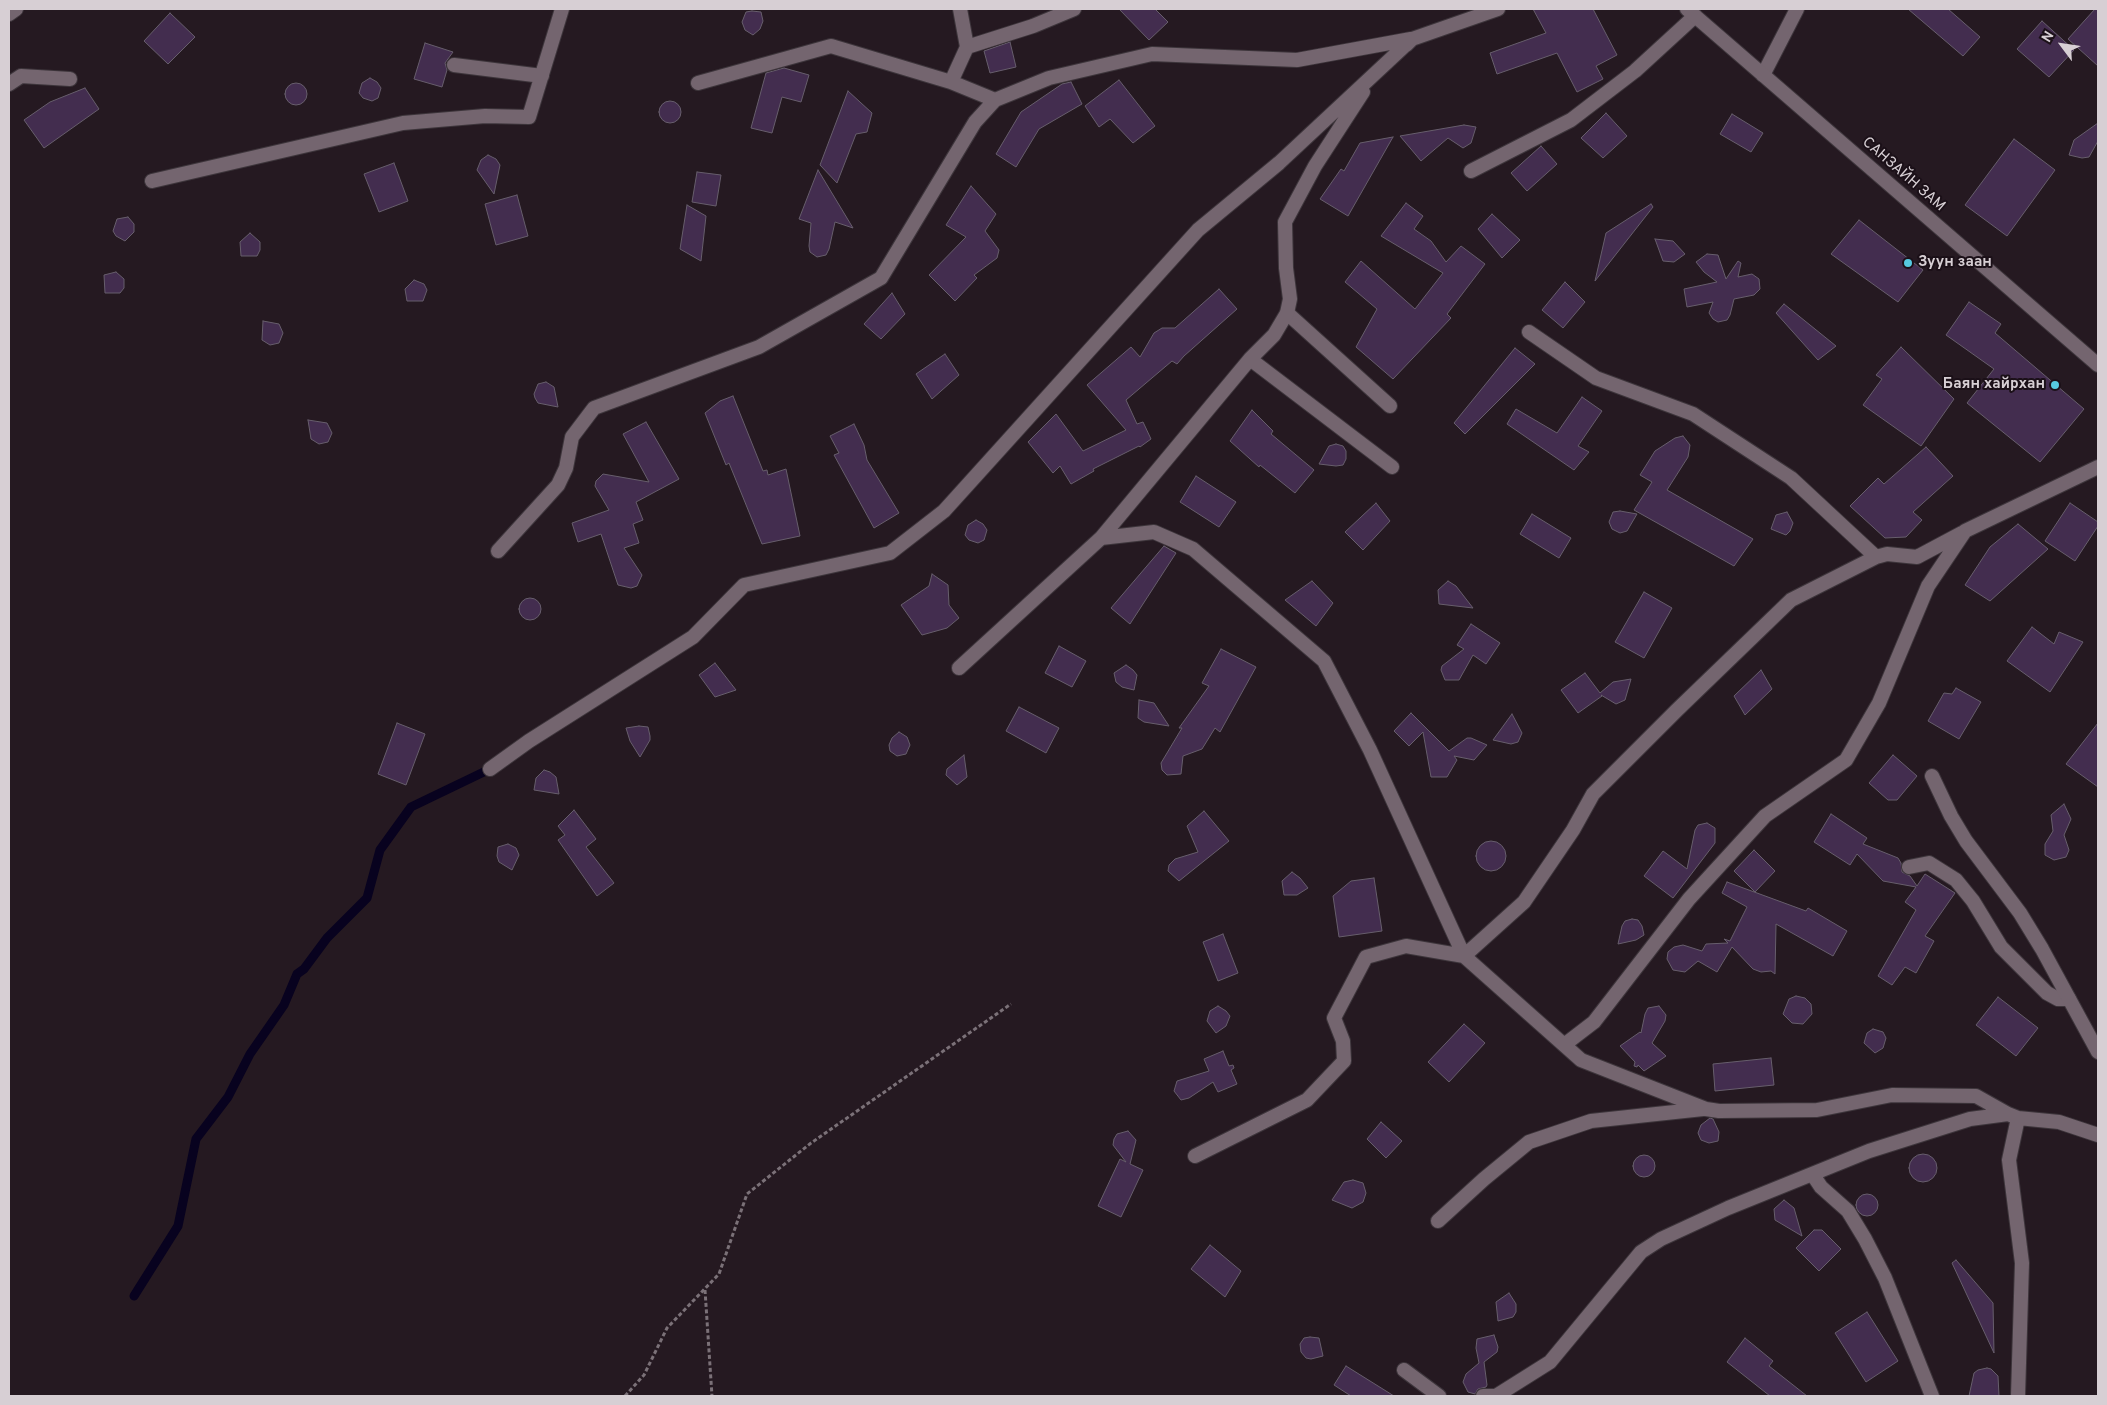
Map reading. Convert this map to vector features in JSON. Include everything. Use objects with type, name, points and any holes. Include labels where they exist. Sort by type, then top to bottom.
[{"type":"street","points":[[9,14],[16,9]]},
{"type":"street","points":[[152,181],[403,123],[485,116],[529,117],[562,9]]},
{"type":"street","points":[[951,82],[966,47],[960,9]]},
{"type":"street","points":[[966,47],[1033,26],[1074,9]]},
{"type":"street","points":[[498,551],[558,485],[566,468],[572,437],[594,408],[759,347],[881,278],[975,122],[995,100],[1049,78],[1152,54],[1297,60],[1412,39],[1498,9]]},
{"type":"street","points":[[1763,75],[1797,9]]},
{"type":"street","points":[[1471,171],[1571,120],[1635,71],[1691,12]]},
{"type":"street","name":"САНЗАЙН ЗАМ","points":[[1691,12],[2098,365]]},
{"type":"street","points":[[959,668],[1102,538],[1250,359],[1274,335],[1287,313],[1290,299],[1286,268],[1285,222],[1314,166],[1374,75],[1412,39]]},
{"type":"street","points":[[490,768],[693,636],[744,585],[890,553],[944,511],[1198,230],[1279,163],[1412,39]]},
{"type":"street","points":[[698,83],[831,46],[951,82],[995,100]]},
{"type":"street","points":[[454,64],[542,76]]},
{"type":"street","points":[[9,84],[21,76],[70,79]]},
{"type":"street","points":[[1287,313],[1390,406]]},
{"type":"street","points":[[1529,332],[1596,378],[1693,414],[1791,478],[1876,557]]},
{"type":"street","points":[[1250,359],[1392,467]]},
{"type":"street","points":[[1464,956],[1524,902],[1573,830],[1593,794],[1791,600],[1876,557],[1887,554],[1917,557],[1964,531],[2098,467]]},
{"type":"street","points":[[1564,1044],[1594,1022],[1688,899],[1765,816],[1846,760],[1879,704],[1928,586],[1964,531]]},
{"type":"street","points":[[1102,538],[1154,532],[1193,549],[1324,661],[1370,750],[1464,956],[1581,1060],[1706,1109],[1719,1112],[1817,1110],[1892,1095],[1976,1096],[2013,1116]]},
{"type":"street","points":[[1932,776],[1951,816],[1966,841],[2020,913],[2042,949],[2098,1052]]},
{"type":"street","points":[[1909,867],[1929,863],[1956,880],[1973,901],[2001,947],[2047,992],[2058,999],[2069,998]]},
{"type":"street","points":[[1195,1156],[1306,1100],[1344,1061],[1343,1041],[1334,1018],[1366,957],[1406,946],[1464,956]]},
{"type":"street","points":[[1438,1221],[1484,1179],[1529,1142],[1591,1121],[1706,1109]]},
{"type":"street","points":[[2013,1116],[2009,1160],[2022,1263],[2018,1396]]},
{"type":"street","points":[[1483,1396],[1496,1396],[1550,1362],[1641,1252],[1661,1239],[1728,1208],[1868,1151],[1970,1119],[2013,1116],[2059,1122],[2098,1135]]},
{"type":"street","points":[[1813,1175],[1821,1187],[1848,1210],[1865,1239],[1885,1278],[1932,1396]]},
{"type":"street","points":[[1404,1370],[1439,1396]]},
{"type":"path","points":[[625,1396],[644,1375],[667,1328],[719,1274],[747,1194],[810,1143],[1011,1004]]},
{"type":"path","points":[[705,1289],[712,1396]]},
{"type":"building","points":[[1119,9],[1155,9],[1168,22],[1149,40]]},
{"type":"building","points":[[1533,9],[1593,9],[1617,55],[1596,66],[1603,79],[1577,92],[1557,53],[1497,74],[1490,53],[1546,33]]},
{"type":"building","points":[[1908,9],[1948,9],[1980,37],[1963,56]]},
{"type":"building","points":[[2095,9],[2098,9],[2098,66],[2068,39]]},
{"type":"building","points":[[746,12],[761,12],[763,21],[760,29],[753,35],[745,30],[742,22]]},
{"type":"building","points":[[170,13],[195,37],[168,64],[144,41]]},
{"type":"building","points":[[2042,21],[2074,50],[2049,77],[2017,49]]},
{"type":"building","points":[[1010,42],[1016,67],[990,73],[984,51]]},
{"type":"building","points":[[425,43],[453,52],[445,63],[447,70],[442,87],[414,79]]},
{"type":"building","points":[[784,68],[809,75],[801,102],[782,97],[772,133],[751,128],[766,73]]},
{"type":"building","points":[[370,78],[377,82],[381,88],[378,98],[372,101],[363,98],[359,93],[362,83]]},
{"type":"building","points":[[1119,80],[1155,126],[1133,143],[1110,119],[1099,127],[1085,106]]},
{"type":"building","points":[[1071,82],[1082,104],[1039,129],[1016,167],[996,154],[1021,112],[1062,84]]},
{"type":"building","points":[[296,83],[304,86],[307,94],[304,102],[296,105],[288,102],[285,94],[288,86]]},
{"type":"building","points":[[85,88],[99,109],[44,148],[24,120],[50,102]]},
{"type":"building","points":[[848,91],[872,113],[867,132],[856,134],[837,183],[820,165]]},
{"type":"building","points":[[670,101],[678,104],[681,112],[678,120],[670,123],[662,120],[659,112],[662,104]]},
{"type":"building","points":[[1606,113],[1627,136],[1603,158],[1581,138]]},
{"type":"building","points":[[1732,114],[1763,133],[1751,152],[1720,134]]},
{"type":"building","points":[[2098,123],[2098,141],[2089,157],[2082,158],[2069,155],[2074,140]]},
{"type":"building","points":[[1464,125],[1476,127],[1471,143],[1463,148],[1448,138],[1421,161],[1400,136]]},
{"type":"building","points":[[1393,137],[1348,216],[1320,199],[1341,169],[1344,171],[1360,143]]},
{"type":"building","points":[[2014,139],[2055,170],[2007,236],[1965,205]]},
{"type":"building","points":[[1541,146],[1557,164],[1527,191],[1511,173]]},
{"type":"building","points":[[488,155],[496,159],[500,165],[494,194],[477,170],[481,160]]},
{"type":"building","points":[[394,163],[408,201],[379,212],[364,174]]},
{"type":"building","points":[[818,170],[853,228],[835,222],[826,255],[817,257],[810,252],[811,223],[799,219]]},
{"type":"building","points":[[697,172],[721,175],[716,206],[692,202]]},
{"type":"building","points":[[971,186],[996,214],[985,231],[999,250],[997,258],[974,275],[977,278],[955,301],[929,275],[966,237],[946,225]]},
{"type":"building","points":[[517,195],[528,236],[496,245],[485,204]]},
{"type":"building","points":[[1406,203],[1423,216],[1414,229],[1431,241],[1446,262],[1461,246],[1485,264],[1447,314],[1451,318],[1393,379],[1356,347],[1377,309],[1345,282],[1361,261],[1415,309],[1443,273],[1381,236]]},
{"type":"building","points":[[1651,204],[1653,207],[1595,281],[1606,233]]},
{"type":"building","points":[[687,205],[706,216],[701,261],[680,249]]},
{"type":"building","points":[[1492,214],[1520,240],[1502,258],[1478,229]]},
{"type":"building","points":[[128,217],[134,224],[134,232],[125,241],[116,236],[113,231],[117,219]]},
{"type":"building","points":[[1859,220],[1923,270],[1898,302],[1831,254]]},
{"type":"building","points":[[250,233],[260,242],[260,250],[257,256],[241,256],[240,242]]},
{"type":"building","points":[[1655,239],[1673,241],[1685,254],[1674,262],[1663,261]]},
{"type":"building","points":[[1707,254],[1718,255],[1726,279],[1738,261],[1741,263],[1738,277],[1752,274],[1759,279],[1760,289],[1754,295],[1734,299],[1727,320],[1718,322],[1713,319],[1709,313],[1713,302],[1687,307],[1684,289],[1717,282],[1704,272],[1696,262]]},
{"type":"building","points":[[116,272],[124,279],[124,288],[120,293],[105,293],[104,275]]},
{"type":"building","points":[[414,280],[424,284],[427,290],[423,301],[407,301],[405,289]]},
{"type":"building","points":[[1565,282],[1585,302],[1563,328],[1542,310]]},
{"type":"building","points":[[1219,289],[1237,309],[1177,364],[1172,361],[1126,400],[1137,424],[1143,422],[1151,439],[1140,447],[1093,469],[1094,471],[1071,484],[1060,466],[1053,473],[1028,442],[1056,414],[1083,451],[1126,430],[1087,385],[1131,347],[1140,357],[1154,333],[1162,328],[1175,328]]},
{"type":"building","points":[[892,293],[905,314],[881,339],[864,324]]},
{"type":"building","points":[[1969,302],[2001,324],[1995,333],[2084,409],[2040,462],[1967,403],[1994,369],[1946,335]]},
{"type":"building","points":[[1784,304],[1836,346],[1818,360],[1776,313]]},
{"type":"building","points":[[263,321],[279,324],[283,333],[279,343],[270,345],[262,340]]},
{"type":"building","points":[[1901,347],[1954,399],[1921,446],[1863,405],[1882,379],[1876,375]]},
{"type":"building","points":[[1515,348],[1535,364],[1465,434],[1454,423]]},
{"type":"building","points":[[945,354],[959,375],[932,399],[916,374]]},
{"type":"building","points":[[546,382],[554,387],[558,407],[538,403],[535,398],[534,394],[538,384]]},
{"type":"building","points":[[733,396],[763,471],[767,470],[768,475],[786,469],[800,536],[762,544],[729,463],[726,465],[705,413],[720,401]]},
{"type":"building","points":[[1582,397],[1602,411],[1578,446],[1589,452],[1574,470],[1507,424],[1516,409],[1557,433]]},
{"type":"building","points":[[1252,410],[1273,431],[1271,434],[1314,470],[1295,493],[1260,465],[1259,467],[1230,441]]},
{"type":"building","points":[[308,420],[327,423],[332,433],[328,442],[319,444],[311,439]]},
{"type":"building","points":[[646,422],[679,479],[636,502],[643,520],[633,524],[639,543],[624,548],[642,575],[637,586],[631,588],[618,585],[601,534],[578,542],[572,523],[609,510],[595,486],[596,481],[603,474],[649,482],[623,434]]},
{"type":"building","points":[[854,424],[864,445],[867,460],[899,513],[874,528],[834,455],[839,453],[830,436]]},
{"type":"building","points":[[1683,436],[1690,445],[1688,457],[1667,490],[1753,539],[1734,566],[1634,510],[1652,482],[1640,475],[1655,451],[1675,438]]},
{"type":"building","points":[[1336,444],[1343,446],[1346,451],[1346,459],[1343,465],[1319,464],[1329,446]]},
{"type":"building","points":[[1926,447],[1953,476],[1913,512],[1922,520],[1906,537],[1885,538],[1850,506],[1878,478],[1884,484]]},
{"type":"building","points":[[1196,476],[1236,502],[1219,527],[1180,502]]},
{"type":"building","points":[[1376,503],[1390,521],[1363,550],[1345,532]]},
{"type":"building","points":[[2070,503],[2098,522],[2098,526],[2075,561],[2045,541]]},
{"type":"building","points":[[1620,511],[1637,514],[1627,531],[1620,533],[1612,529],[1609,522],[1613,512]]},
{"type":"building","points":[[1787,512],[1793,523],[1790,531],[1786,535],[1771,529],[1776,515]]},
{"type":"building","points":[[1532,514],[1571,538],[1559,558],[1520,534]]},
{"type":"building","points":[[976,520],[983,524],[987,530],[984,540],[978,543],[969,540],[965,535],[968,525]]},
{"type":"building","points":[[2018,524],[2048,549],[1990,601],[1965,585],[1990,547]]},
{"type":"building","points":[[1164,546],[1176,553],[1130,624],[1111,608]]},
{"type":"building","points":[[932,574],[948,585],[949,605],[959,618],[947,628],[922,635],[901,605],[929,586]]},
{"type":"building","points":[[1312,581],[1333,603],[1316,626],[1285,600]]},
{"type":"building","points":[[1448,581],[1456,586],[1473,608],[1439,604],[1438,590]]},
{"type":"building","points":[[1644,592],[1672,608],[1644,658],[1615,642]]},
{"type":"building","points":[[530,598],[538,601],[541,609],[538,617],[530,620],[522,617],[519,609],[522,601]]},
{"type":"building","points":[[1471,624],[1500,643],[1486,664],[1473,655],[1459,680],[1445,680],[1441,670],[1442,666],[1464,649],[1457,645]]},
{"type":"building","points":[[2032,627],[2054,644],[2059,632],[2083,642],[2050,692],[2007,661]]},
{"type":"building","points":[[1059,646],[1086,661],[1072,687],[1045,673]]},
{"type":"building","points":[[1221,649],[1256,667],[1220,732],[1215,728],[1202,749],[1183,756],[1181,774],[1167,775],[1162,770],[1161,763],[1182,728],[1179,728],[1209,686],[1202,683]]},
{"type":"building","points":[[715,663],[736,690],[715,697],[699,675]]},
{"type":"building","points":[[1126,665],[1137,675],[1134,690],[1122,687],[1116,682],[1114,673]]},
{"type":"building","points":[[1761,670],[1772,689],[1745,715],[1734,696]]},
{"type":"building","points":[[1585,673],[1600,693],[1613,682],[1631,679],[1625,700],[1616,704],[1601,695],[1578,713],[1561,690]]},
{"type":"building","points":[[1956,688],[1981,702],[1959,739],[1928,721],[1944,693],[1952,694]]},
{"type":"building","points":[[1139,700],[1154,703],[1169,726],[1144,722],[1138,718]]},
{"type":"building","points":[[1019,707],[1059,728],[1046,753],[1006,731]]},
{"type":"building","points":[[1411,713],[1449,751],[1467,738],[1487,745],[1474,760],[1454,756],[1457,760],[1447,777],[1431,777],[1423,732],[1409,746],[1394,731]]},
{"type":"building","points":[[1512,714],[1522,733],[1518,742],[1511,744],[1493,740]]},
{"type":"building","points":[[397,723],[425,734],[406,785],[378,774]]},
{"type":"building","points":[[2098,723],[2098,787],[2066,764]]},
{"type":"building","points":[[648,727],[650,736],[650,740],[640,757],[630,741],[626,728]]},
{"type":"building","points":[[899,732],[907,737],[910,745],[906,754],[897,756],[890,751],[889,745],[892,738]]},
{"type":"building","points":[[964,755],[967,777],[957,785],[946,775],[947,769]]},
{"type":"building","points":[[1893,755],[1917,776],[1897,800],[1888,800],[1869,783]]},
{"type":"building","points":[[544,770],[556,777],[559,794],[534,790],[536,778]]},
{"type":"building","points":[[2064,804],[2071,819],[2064,835],[2069,850],[2066,857],[2054,860],[2045,855],[2045,844],[2053,831],[2051,815]]},
{"type":"building","points":[[574,810],[596,839],[586,847],[614,883],[597,896],[558,840],[565,835],[558,826]]},
{"type":"building","points":[[1204,811],[1229,841],[1179,881],[1168,871],[1169,865],[1175,859],[1198,852],[1187,826]]},
{"type":"building","points":[[1831,814],[1867,838],[1863,844],[1898,858],[1901,863],[1902,872],[1910,876],[1917,886],[1925,874],[1955,893],[1925,936],[1934,941],[1916,973],[1905,967],[1892,985],[1878,976],[1916,910],[1905,902],[1916,887],[1883,881],[1857,854],[1850,865],[1814,842]]},
{"type":"building","points":[[1707,823],[1715,828],[1715,843],[1673,898],[1644,876],[1663,851],[1687,869],[1695,830],[1698,825]]},
{"type":"building","points":[[1491,841],[1497,842],[1505,850],[1505,862],[1497,870],[1491,871],[1485,870],[1477,862],[1476,856],[1477,850],[1485,842]]},
{"type":"building","points":[[508,844],[516,848],[519,855],[512,870],[499,862],[497,856],[498,847]]},
{"type":"building","points":[[1754,850],[1775,871],[1755,892],[1734,871]]},
{"type":"building","points":[[1292,872],[1308,888],[1297,895],[1284,895],[1282,881]]},
{"type":"building","points":[[1374,878],[1382,931],[1339,937],[1333,896],[1351,881]]},
{"type":"building","points":[[1727,882],[1806,911],[1808,908],[1847,931],[1833,956],[1776,924],[1775,974],[1771,971],[1761,972],[1753,969],[1732,947],[1717,972],[1698,961],[1685,972],[1673,970],[1667,959],[1668,952],[1674,947],[1683,945],[1702,951],[1706,944],[1728,943],[1724,939],[1730,941],[1747,907],[1722,893]]},
{"type":"building","points":[[1638,920],[1644,935],[1636,940],[1618,944],[1622,926],[1625,921]]},
{"type":"building","points":[[1223,934],[1238,973],[1218,981],[1203,942]]},
{"type":"building","points":[[1796,996],[1805,998],[1811,1004],[1812,1014],[1803,1024],[1792,1023],[1783,1014],[1789,999]]},
{"type":"building","points":[[1998,997],[2038,1028],[2016,1056],[1976,1025]]},
{"type":"building","points":[[1218,1006],[1230,1016],[1226,1026],[1216,1033],[1207,1021],[1210,1011]]},
{"type":"building","points":[[1659,1006],[1666,1015],[1665,1021],[1652,1043],[1666,1056],[1644,1071],[1638,1065],[1637,1067],[1634,1066],[1635,1062],[1620,1046],[1641,1033],[1648,1008]]},
{"type":"building","points":[[1464,1024],[1485,1043],[1449,1082],[1428,1062]]},
{"type":"building","points":[[1873,1029],[1883,1032],[1886,1038],[1883,1048],[1875,1053],[1864,1043],[1867,1033]]},
{"type":"building","points":[[1223,1051],[1229,1066],[1233,1065],[1234,1068],[1231,1070],[1237,1084],[1218,1092],[1213,1082],[1189,1098],[1181,1100],[1174,1091],[1177,1081],[1209,1071],[1204,1059]]},
{"type":"building","points":[[1771,1058],[1774,1085],[1715,1091],[1713,1064]]},
{"type":"building","points":[[1710,1118],[1713,1119],[1719,1132],[1718,1141],[1709,1143],[1701,1140],[1698,1133],[1701,1125]]},
{"type":"building","points":[[1381,1122],[1402,1141],[1386,1158],[1367,1139]]},
{"type":"building","points":[[1128,1131],[1136,1140],[1130,1164],[1143,1170],[1121,1217],[1098,1206],[1120,1159],[1126,1162],[1113,1145],[1114,1139],[1117,1134]]},
{"type":"building","points":[[1923,1154],[1933,1158],[1937,1168],[1933,1178],[1923,1182],[1913,1178],[1909,1168],[1913,1158]]},
{"type":"building","points":[[1644,1155],[1652,1158],[1655,1166],[1652,1174],[1644,1177],[1636,1174],[1633,1166],[1636,1158]]},
{"type":"building","points":[[1353,1180],[1363,1183],[1366,1193],[1363,1202],[1352,1208],[1332,1200],[1344,1182]]},
{"type":"building","points":[[1863,1194],[1871,1194],[1878,1201],[1878,1209],[1871,1216],[1863,1216],[1856,1209],[1856,1201]]},
{"type":"building","points":[[1784,1200],[1794,1208],[1802,1236],[1775,1220],[1774,1209]]},
{"type":"building","points":[[1814,1230],[1822,1230],[1841,1249],[1819,1271],[1796,1248]]},
{"type":"building","points":[[1210,1245],[1241,1271],[1225,1297],[1191,1269]]},
{"type":"building","points":[[1956,1260],[1993,1303],[1994,1353],[1952,1263]]},
{"type":"building","points":[[1509,1293],[1516,1304],[1516,1312],[1513,1317],[1498,1321],[1496,1302]]},
{"type":"building","points":[[1867,1312],[1898,1361],[1866,1382],[1835,1333]]},
{"type":"building","points":[[1494,1335],[1498,1347],[1497,1352],[1484,1362],[1487,1385],[1478,1389],[1475,1394],[1468,1392],[1463,1382],[1466,1374],[1479,1363],[1476,1348],[1477,1339]]},
{"type":"building","points":[[1304,1338],[1319,1338],[1323,1356],[1311,1359],[1306,1358],[1301,1352],[1300,1344]]},
{"type":"building","points":[[1745,1338],[1773,1361],[1769,1366],[1807,1396],[1770,1396],[1727,1362]]},
{"type":"building","points":[[1346,1366],[1394,1396],[1351,1396],[1334,1385]]},
{"type":"building","points":[[1987,1368],[1991,1369],[1998,1376],[1999,1396],[1969,1396],[1974,1373]]},
{"type":"waterway","points":[[134,1296],[178,1226],[196,1139],[228,1097],[250,1054],[284,1005],[297,974],[304,969],[327,938],[367,898],[380,850],[411,807],[490,769]]},
{"type":"place","name":"Зуун заан","points":[[1908,263]]},
{"type":"place","name":"Баян хайрхан","points":[[2055,385]]}]
